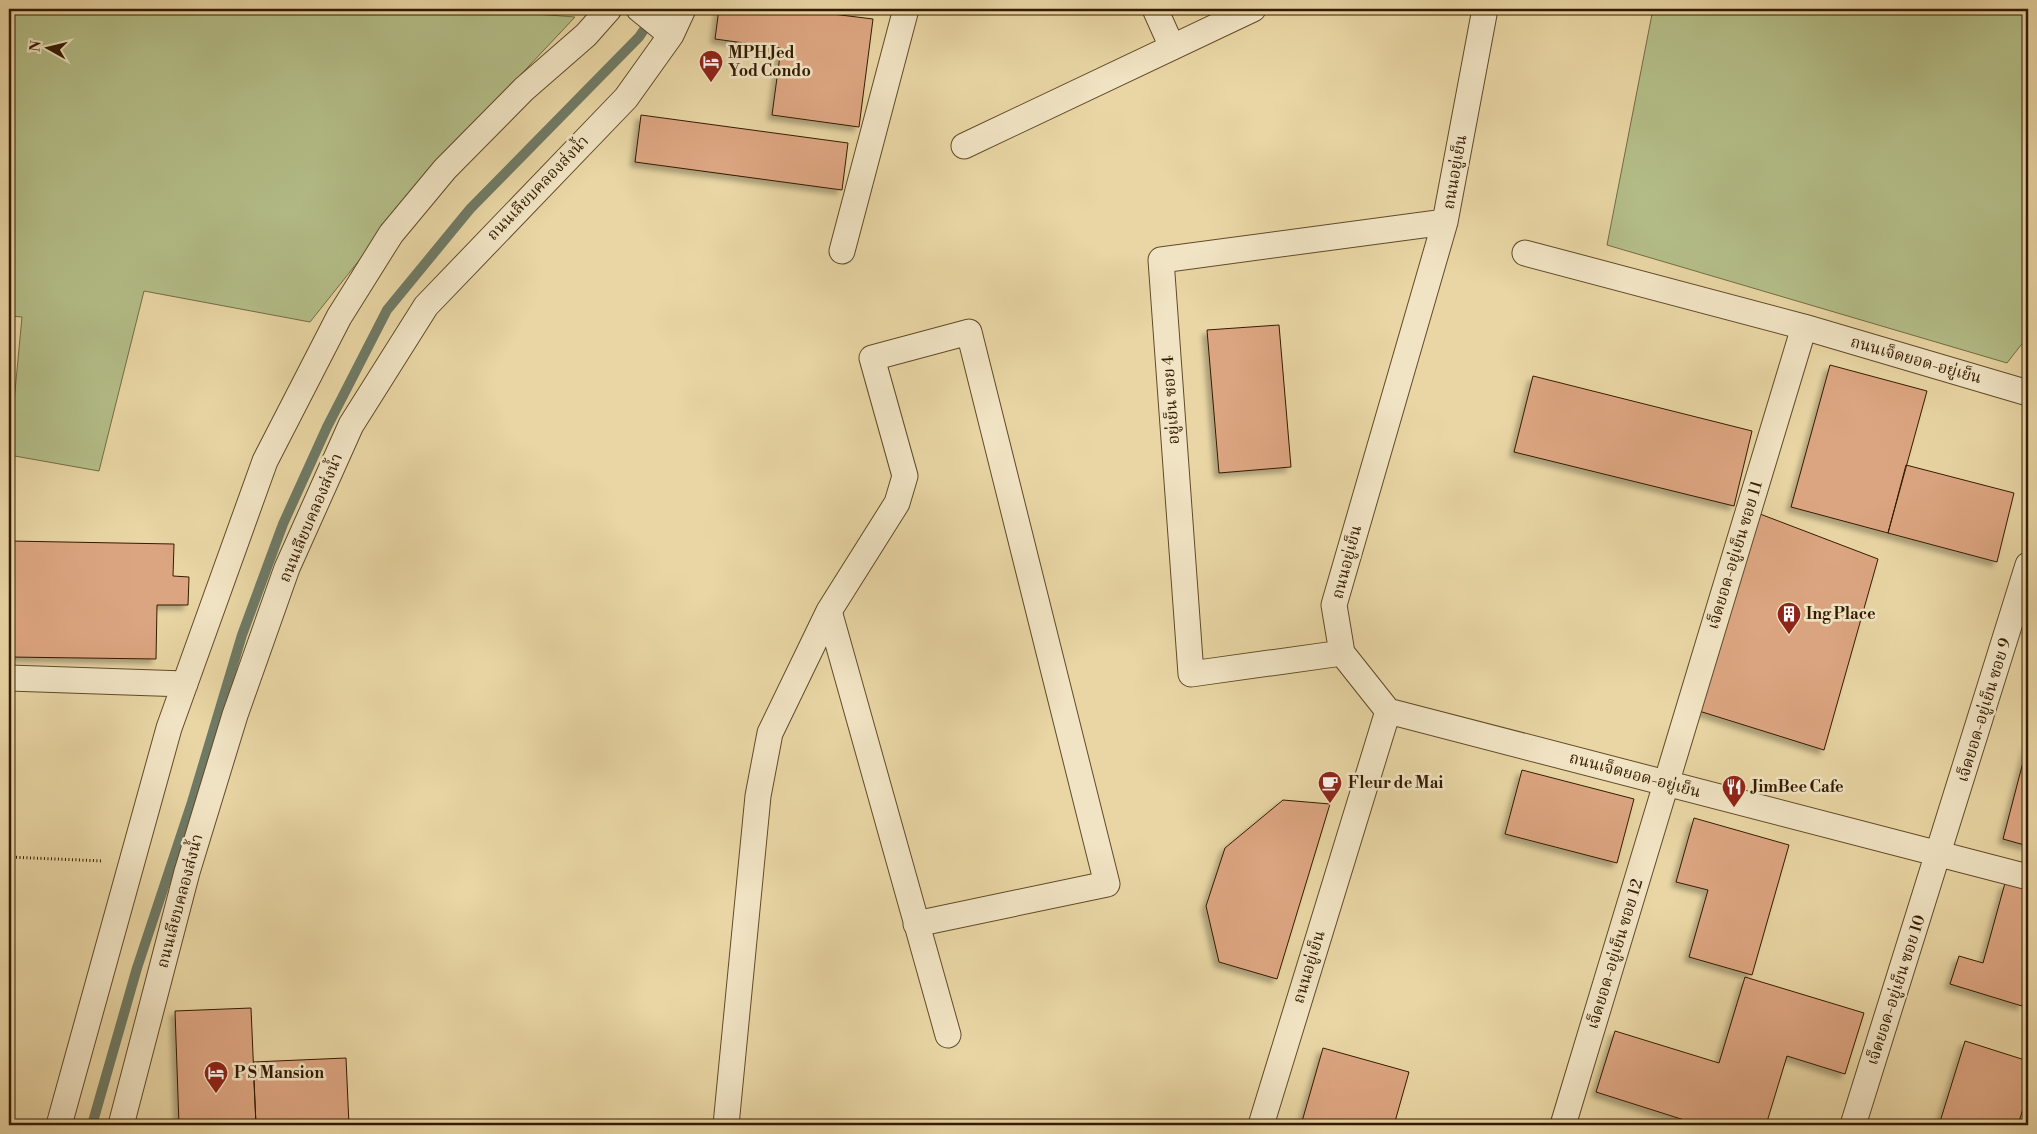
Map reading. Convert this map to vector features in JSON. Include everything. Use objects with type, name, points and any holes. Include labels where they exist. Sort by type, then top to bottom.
[{"type":"street","points":[[58,1125],[169,728],[265,461],[339,317],[392,234],[446,169],[524,89],[586,35],[609,9]]},
{"type":"street","points":[[639,9],[670,35]]},
{"type":"street","name":"ถนนเลียบคลองส่งน้ำ","points":[[121,1125],[187,872],[235,715],[287,568],[351,425],[426,306],[626,98],[670,35],[683,9]]},
{"type":"street","points":[[842,251],[906,9]]},
{"type":"street","points":[[1155,9],[1172,47]]},
{"type":"street","points":[[964,146],[1253,9]]},
{"type":"street","name":"ถนนอยู่เย็น","points":[[1261,1125],[1388,711],[1342,654],[1334,605],[1445,222],[1485,9]]},
{"type":"street","name":"อยู่เย็น ซอย 4","points":[[1342,654],[1190,674],[1161,260],[1445,222]]},
{"type":"street","name":"ถนนเจ็ดยอด-อยู่เย็น","points":[[1525,253],[1804,327],[2028,393]]},
{"type":"street","name":"เจ็ดยอด-อยู่เย็น ซอย 11","points":[[1666,783],[1804,327]]},
{"type":"street","points":[[726,1125],[758,796],[770,733],[828,611],[897,503],[905,476],[872,358],[969,332],[1107,884],[916,924]]},
{"type":"street","name":"เจ็ดยอด-อยู่เย็น ซอย 9","points":[[1940,854],[2028,566]]},
{"type":"street","points":[[828,611],[948,1035]]},
{"type":"street","points":[[9,678],[185,684]]},
{"type":"street","name":"ถนนเจ็ดยอด-อยู่เย็น","points":[[1388,711],[2028,877]]},
{"type":"street","name":"เจ็ดยอด-อยู่เย็น ซอย 12","points":[[1563,1125],[1666,783]]},
{"type":"street","name":"เจ็ดยอด-อยู่เย็น ซอย 10","points":[[1853,1125],[1940,854]]},
{"type":"path","points":[[9,857],[22,856],[67,861],[132,861]]},
{"type":"green space","points":[[9,9],[469,9],[575,17],[432,169],[310,322],[144,291],[99,471],[9,455],[22,317],[9,316]]},
{"type":"green space","points":[[1653,9],[2028,9],[2028,336],[2007,363],[1607,245]]},
{"type":"building","points":[[719,9],[792,9],[873,19],[859,127],[772,115],[781,48],[715,39]]},
{"type":"building","points":[[641,115],[848,143],[842,190],[635,162]]},
{"type":"building","points":[[1279,325],[1291,467],[1219,473],[1207,330]]},
{"type":"building","points":[[1830,365],[1927,391],[1888,533],[1791,507]]},
{"type":"building","points":[[1533,376],[1752,431],[1734,506],[1514,452]]},
{"type":"building","points":[[1906,465],[2014,493],[1997,562],[1888,533]]},
{"type":"building","name":"Ing Place","points":[[1760,514],[1878,559],[1824,750],[1699,711]]},
{"type":"building","points":[[9,541],[174,544],[173,576],[189,577],[188,605],[157,605],[156,659],[9,657]]},
{"type":"building","points":[[2028,743],[2028,846],[2003,839]]},
{"type":"building","points":[[1522,770],[1634,799],[1617,863],[1505,834]]},
{"type":"building","points":[[1283,800],[1330,804],[1277,979],[1219,962],[1206,906],[1225,848]]},
{"type":"building","points":[[1694,818],[1789,845],[1752,975],[1689,957],[1708,890],[1676,882]]},
{"type":"building","points":[[2005,883],[2028,890],[2028,985],[2022,1006],[1950,984],[1959,956],[1983,963]]},
{"type":"building","points":[[1745,977],[1864,1013],[1845,1074],[1787,1056],[1766,1125],[1700,1125],[1596,1092],[1615,1031],[1719,1063]]},
{"type":"building","name":"P S Mansion","points":[[251,1008],[256,1125],[179,1125],[175,1011]]},
{"type":"building","points":[[1965,1041],[2028,1061],[2028,1092],[2018,1125],[1939,1125]]},
{"type":"building","points":[[1323,1048],[1409,1072],[1394,1125],[1301,1125]]},
{"type":"building","points":[[346,1058],[349,1125],[256,1125],[253,1062]]},
{"type":"waterway","points":[[92,1125],[137,968],[192,802],[242,635],[283,524],[327,427],[387,310],[470,209],[639,37],[652,18]]},
{"type":"place","name":"MPH Jed Yod Condo","points":[[711,83]]},
{"type":"place","name":"Ing Place","points":[[1789,635]]},
{"type":"place","name":"Fleur de Mai","points":[[1330,804]]},
{"type":"place","name":"JimBee Cafe","points":[[1734,808]]},
{"type":"place","name":"P S Mansion","points":[[216,1094]]}]
